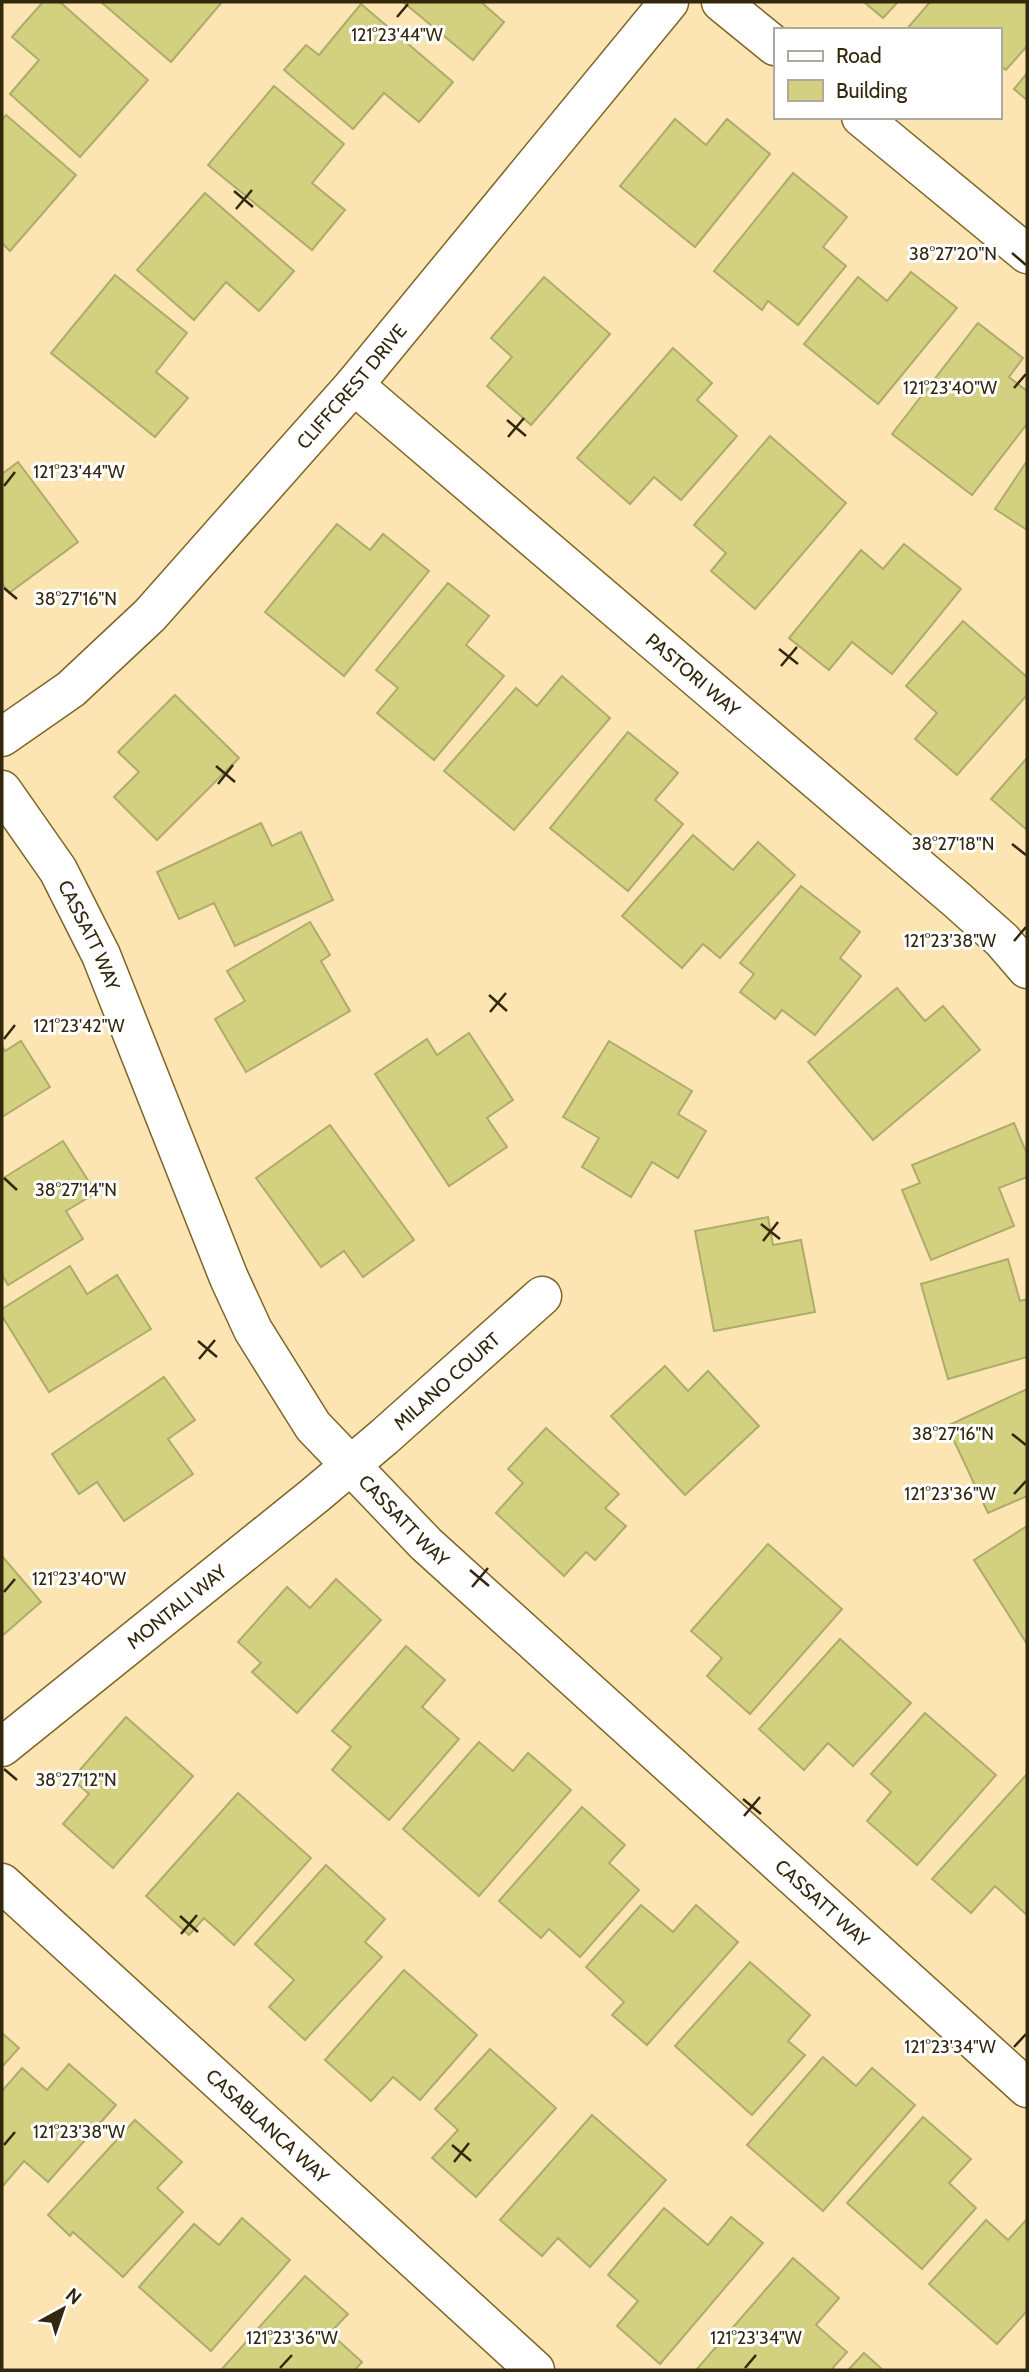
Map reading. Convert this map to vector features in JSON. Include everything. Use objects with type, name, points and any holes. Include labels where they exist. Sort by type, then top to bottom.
[{"type":"street","name":"CLIFFCREST DRIVE","points":[[2,737],[71,689],[150,615],[354,385],[669,2]]},
{"type":"street","points":[[721,2],[774,46]]},
{"type":"street","points":[[863,119],[1027,254]]},
{"type":"street","name":"PASTORI WAY","points":[[354,385],[957,900],[1002,940],[1027,969]]},
{"type":"street","name":"CASSATT WAY","points":[[2,790],[58,870],[101,955],[229,1278],[253,1330],[313,1426],[426,1544],[1027,2088]]},
{"type":"street","name":"MILANO COURT","points":[[350,1465],[542,1296]]},
{"type":"street","name":"MONTALI WAY","points":[[2,1747],[350,1465]]},
{"type":"street","name":"CASABLANCA WAY","points":[[2,1883],[536,2370]]},
{"type":"building","points":[[43,2],[60,2],[148,80],[80,157],[10,94],[39,60],[12,37]]},
{"type":"building","points":[[101,2],[222,2],[171,62]]},
{"type":"building","points":[[403,2],[481,2],[504,22],[473,60]]},
{"type":"building","points":[[864,2],[898,2],[883,18]]},
{"type":"building","points":[[930,2],[1027,2],[1027,46],[1006,70],[1001,66],[1001,28],[908,28]]},
{"type":"building","points":[[361,4],[453,82],[419,122],[384,93],[353,129],[284,70],[306,45],[319,55]]},
{"type":"building","points":[[1027,73],[1027,100],[1014,89]]},
{"type":"building","points":[[274,86],[344,144],[312,183],[345,210],[312,250],[208,165]]},
{"type":"building","points":[[6,115],[76,175],[10,251],[2,243],[2,120]]},
{"type":"building","points":[[675,119],[706,145],[727,119],[770,154],[695,247],[620,186]]},
{"type":"building","points":[[793,173],[847,217],[823,247],[846,266],[798,325],[768,301],[762,310],[714,271]]},
{"type":"building","points":[[205,193],[294,271],[259,311],[226,282],[194,320],[137,270]]},
{"type":"building","points":[[911,272],[957,308],[878,404],[804,344],[858,277],[887,301]]},
{"type":"building","points":[[115,275],[187,333],[156,372],[188,398],[155,437],[51,353]]},
{"type":"building","points":[[544,277],[610,334],[531,425],[487,386],[512,357],[491,338]]},
{"type":"building","points":[[978,323],[1023,358],[1009,377],[1027,391],[1027,424],[972,495],[892,434]]},
{"type":"building","points":[[673,348],[712,383],[697,400],[737,436],[681,500],[654,477],[630,504],[577,458]]},
{"type":"building","points":[[770,436],[846,503],[755,609],[711,571],[726,553],[694,525]]},
{"type":"building","points":[[1027,461],[1027,530],[995,509]]},
{"type":"building","points":[[18,462],[78,542],[9,593],[2,583],[2,474]]},
{"type":"building","points":[[337,524],[370,550],[383,534],[429,571],[344,676],[265,612]]},
{"type":"building","points":[[904,544],[961,589],[892,674],[852,642],[829,670],[789,638],[861,550],[883,569]]},
{"type":"building","points":[[448,583],[489,616],[466,645],[504,676],[434,760],[377,713],[398,688],[376,670]]},
{"type":"building","points":[[963,621],[1027,677],[1027,695],[957,775],[915,739],[937,713],[906,686]]},
{"type":"building","points":[[562,676],[610,718],[514,830],[444,771],[516,688],[537,706]]},
{"type":"building","points":[[175,695],[239,758],[157,840],[114,797],[139,772],[118,752]]},
{"type":"building","points":[[628,732],[678,773],[655,800],[683,824],[628,891],[550,828]]},
{"type":"building","points":[[1027,758],[1027,830],[991,799]]},
{"type":"building","points":[[261,823],[272,846],[301,832],[333,900],[235,946],[214,903],[179,919],[157,872]]},
{"type":"building","points":[[693,835],[733,870],[758,842],[795,875],[720,958],[703,944],[682,968],[622,916]]},
{"type":"building","points":[[801,886],[860,932],[840,958],[861,976],[815,1035],[782,1010],[775,1019],[740,992],[754,974],[740,963]]},
{"type":"building","points":[[310,922],[330,955],[321,961],[350,1011],[246,1072],[215,1019],[245,1001],[227,971]]},
{"type":"building","points":[[897,988],[925,1021],[943,1006],[980,1050],[873,1140],[808,1062]]},
{"type":"building","points":[[469,1033],[513,1100],[487,1118],[507,1147],[449,1186],[375,1074],[427,1039],[437,1055]]},
{"type":"building","points":[[21,1041],[50,1087],[2,1117],[2,1046],[5,1051]]},
{"type":"building","points":[[609,1041],[692,1091],[678,1114],[706,1131],[678,1178],[652,1162],[631,1197],[582,1167],[599,1138],[563,1117]]},
{"type":"building","points":[[1014,1123],[1027,1154],[1027,1177],[999,1188],[1014,1226],[931,1260],[902,1190],[920,1183],[912,1165]]},
{"type":"building","points":[[330,1125],[414,1240],[363,1277],[344,1251],[321,1267],[256,1178]]},
{"type":"building","points":[[63,1141],[96,1193],[66,1211],[83,1239],[8,1285],[2,1275],[2,1179]]},
{"type":"building","points":[[768,1217],[773,1245],[801,1240],[815,1312],[714,1331],[695,1231]]},
{"type":"building","points":[[1008,1259],[1020,1301],[1027,1299],[1027,1357],[948,1379],[921,1284]]},
{"type":"building","points":[[70,1266],[87,1294],[117,1275],[151,1329],[49,1392],[2,1316],[2,1309]]},
{"type":"building","points":[[665,1366],[688,1391],[708,1371],[759,1426],[685,1495],[611,1416]]},
{"type":"building","points":[[164,1377],[195,1420],[168,1439],[193,1474],[124,1521],[97,1482],[79,1494],[52,1454]]},
{"type":"building","points":[[1027,1389],[1027,1496],[988,1513],[947,1426]]},
{"type":"building","points":[[546,1428],[619,1494],[605,1508],[626,1526],[595,1560],[586,1552],[564,1576],[496,1513],[523,1483],[508,1469]]},
{"type":"building","points":[[1027,1526],[1027,1644],[974,1560]]},
{"type":"building","points":[[768,1544],[842,1609],[750,1714],[707,1676],[722,1658],[691,1631]]},
{"type":"building","points":[[2,1556],[41,1602],[2,1636]]},
{"type":"building","points":[[336,1579],[381,1620],[297,1713],[252,1672],[261,1663],[238,1642],[287,1587],[310,1608]]},
{"type":"building","points":[[840,1639],[911,1703],[853,1766],[828,1743],[804,1770],[759,1729]]},
{"type":"building","points":[[406,1646],[445,1680],[422,1707],[459,1739],[389,1820],[332,1770],[351,1747],[332,1731]]},
{"type":"building","points":[[925,1713],[996,1775],[917,1865],[867,1821],[891,1792],[871,1774]]},
{"type":"building","points":[[126,1717],[193,1776],[113,1868],[63,1824],[89,1794],[72,1779]]},
{"type":"building","points":[[479,1742],[513,1771],[528,1753],[571,1790],[479,1896],[403,1829]]},
{"type":"building","points":[[1027,1774],[1027,1915],[995,1886],[971,1913],[932,1879]]},
{"type":"building","points":[[238,1793],[311,1858],[234,1945],[204,1918],[189,1935],[146,1896]]},
{"type":"building","points":[[582,1807],[625,1845],[609,1863],[639,1890],[580,1957],[549,1929],[541,1938],[499,1901]]},
{"type":"building","points":[[326,1865],[385,1919],[365,1942],[382,1957],[305,2040],[269,2007],[294,1980],[255,1944]]},
{"type":"building","points":[[641,1905],[673,1932],[696,1905],[738,1942],[647,2045],[612,2015],[624,2002],[586,1967]]},
{"type":"building","points":[[750,1962],[810,2015],[788,2041],[805,2055],[752,2115],[675,2046]]},
{"type":"building","points":[[404,1970],[477,2035],[420,2100],[393,2077],[371,2101],[325,2060]]},
{"type":"building","points":[[2,2033],[19,2048],[2,2067]]},
{"type":"building","points":[[490,2049],[556,2108],[476,2197],[432,2158],[458,2130],[435,2109]]},
{"type":"building","points":[[823,2057],[856,2086],[872,2068],[915,2105],[823,2211],[747,2145]]},
{"type":"building","points":[[69,2064],[116,2105],[48,2182],[24,2161],[2,2187],[2,2091],[22,2068],[47,2090]]},
{"type":"building","points":[[592,2115],[666,2180],[590,2267],[558,2238],[542,2256],[500,2220]]},
{"type":"building","points":[[923,2117],[971,2159],[949,2183],[976,2208],[922,2269],[847,2203]]},
{"type":"building","points":[[135,2120],[182,2162],[157,2188],[183,2212],[123,2277],[73,2232],[70,2236],[48,2215]]},
{"type":"building","points":[[664,2208],[708,2245],[731,2217],[763,2243],[660,2364],[617,2326],[638,2301],[608,2275]]},
{"type":"building","points":[[242,2218],[290,2260],[211,2351],[139,2287],[194,2224],[219,2245]]},
{"type":"building","points":[[1027,2219],[1027,2311],[997,2344],[929,2284],[986,2220],[1008,2240]]},
{"type":"building","points":[[793,2258],[839,2298],[816,2325],[847,2352],[831,2370],[696,2370]]},
{"type":"building","points":[[305,2276],[348,2314],[330,2333],[362,2362],[355,2370],[221,2370]]},
{"type":"building","points":[[864,2353],[883,2370],[848,2370]]}]
